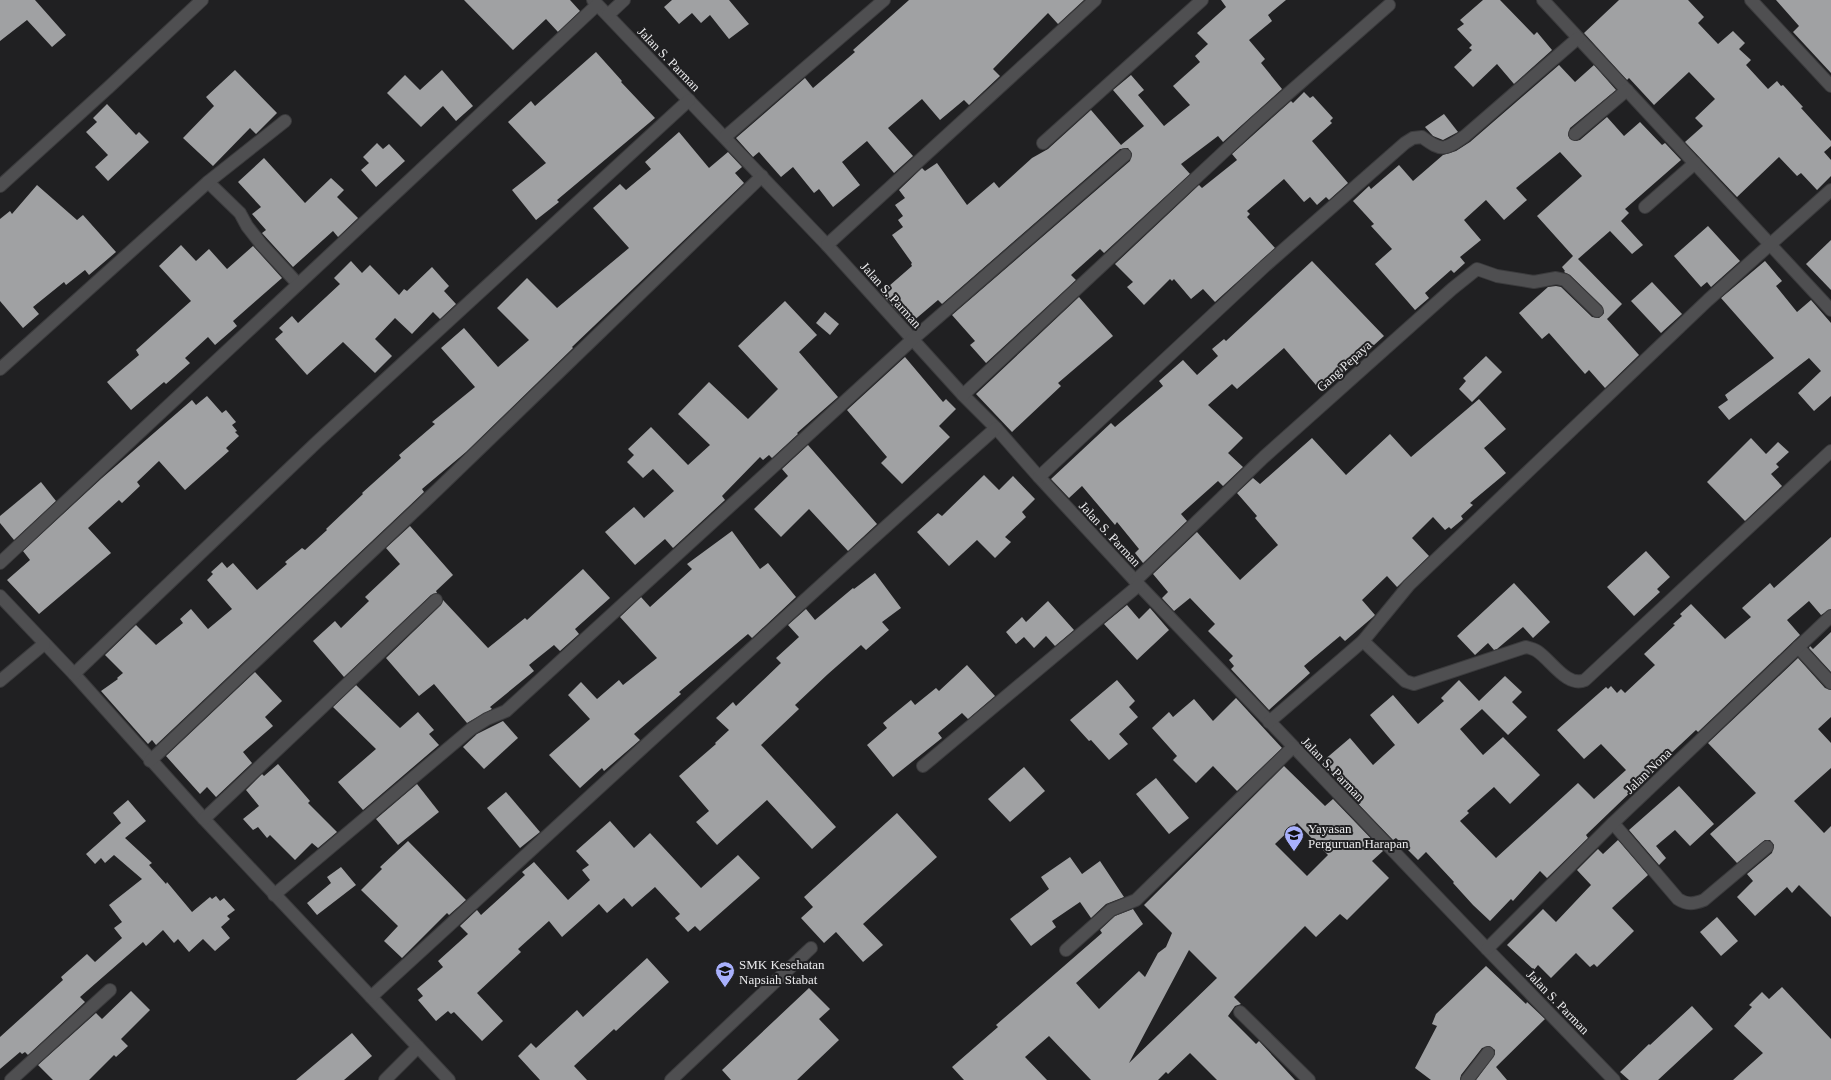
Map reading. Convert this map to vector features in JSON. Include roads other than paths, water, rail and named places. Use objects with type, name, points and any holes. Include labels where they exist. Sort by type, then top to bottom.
[{"type":"street","points":[[0,186],[109,88],[202,0]]},
{"type":"street","points":[[608,15],[624,0]]},
{"type":"street","points":[[725,137],[884,0]]},
{"type":"street","points":[[827,245],[1095,0]]},
{"type":"street","points":[[1043,143],[1202,0]]},
{"type":"street","points":[[1543,0],[1831,310]]},
{"type":"street","points":[[1751,0],[1831,86]]},
{"type":"street","points":[[0,563],[298,284],[595,2]]},
{"type":"street","name":"Jalan S. Parman","points":[[595,2],[827,245],[1137,583],[1614,1080]]},
{"type":"street","points":[[963,395],[1257,121],[1389,5]]},
{"type":"street","points":[[1039,477],[1265,266],[1405,143],[1413,138],[1422,137],[1434,146],[1450,146],[1471,130],[1578,38]]},
{"type":"street","points":[[1575,134],[1627,90]]},
{"type":"street","points":[[74,674],[318,441],[689,100]]},
{"type":"street","points":[[0,369],[208,182],[285,121]]},
{"type":"street","points":[[274,895],[471,729],[487,719],[506,711],[913,340],[1124,155]]},
{"type":"street","points":[[1645,207],[1695,163]]},
{"type":"street","points":[[150,761],[437,490],[762,176]]},
{"type":"street","points":[[208,182],[240,213],[261,244],[298,284]]},
{"type":"street","points":[[1269,722],[1363,641],[1409,585],[1708,300],[1831,190]]},
{"type":"street","name":"Gang Pepaya","points":[[1137,583],[1270,452],[1446,294],[1476,269],[1497,276],[1534,282],[1556,278],[1565,280],[1597,311]]},
{"type":"street","points":[[371,997],[656,738],[825,580],[996,428]]},
{"type":"street","points":[[1363,641],[1405,681],[1414,684],[1526,647],[1536,650],[1570,680],[1579,682],[1585,680],[1831,451]]},
{"type":"street","points":[[922,766],[1137,583]]},
{"type":"street","points":[[0,596],[74,674],[150,761],[274,895],[449,1080]]},
{"type":"street","points":[[204,819],[436,600]]},
{"type":"street","name":"Jalan Nona","points":[[1487,949],[1613,823],[1831,616]]},
{"type":"street","points":[[0,681],[44,644]]},
{"type":"street","points":[[1798,647],[1831,683]]},
{"type":"street","points":[[1066,950],[1111,910],[1136,900],[1293,747]]},
{"type":"street","points":[[1613,823],[1684,903],[1696,903],[1704,900],[1767,847]]},
{"type":"street","points":[[671,1080],[811,948]]},
{"type":"street","points":[[11,1080],[110,990]]},
{"type":"street","points":[[1240,1012],[1309,1080]]},
{"type":"street","points":[[385,1080],[418,1048]]},
{"type":"street","points":[[1467,1080],[1488,1053]]},
{"type":"place","name":"Yayasan Perguruan Harapan","points":[[1294,852]]},
{"type":"place","name":"SMK Kesehatan Napsiah Stabat","points":[[725,988]]}]
